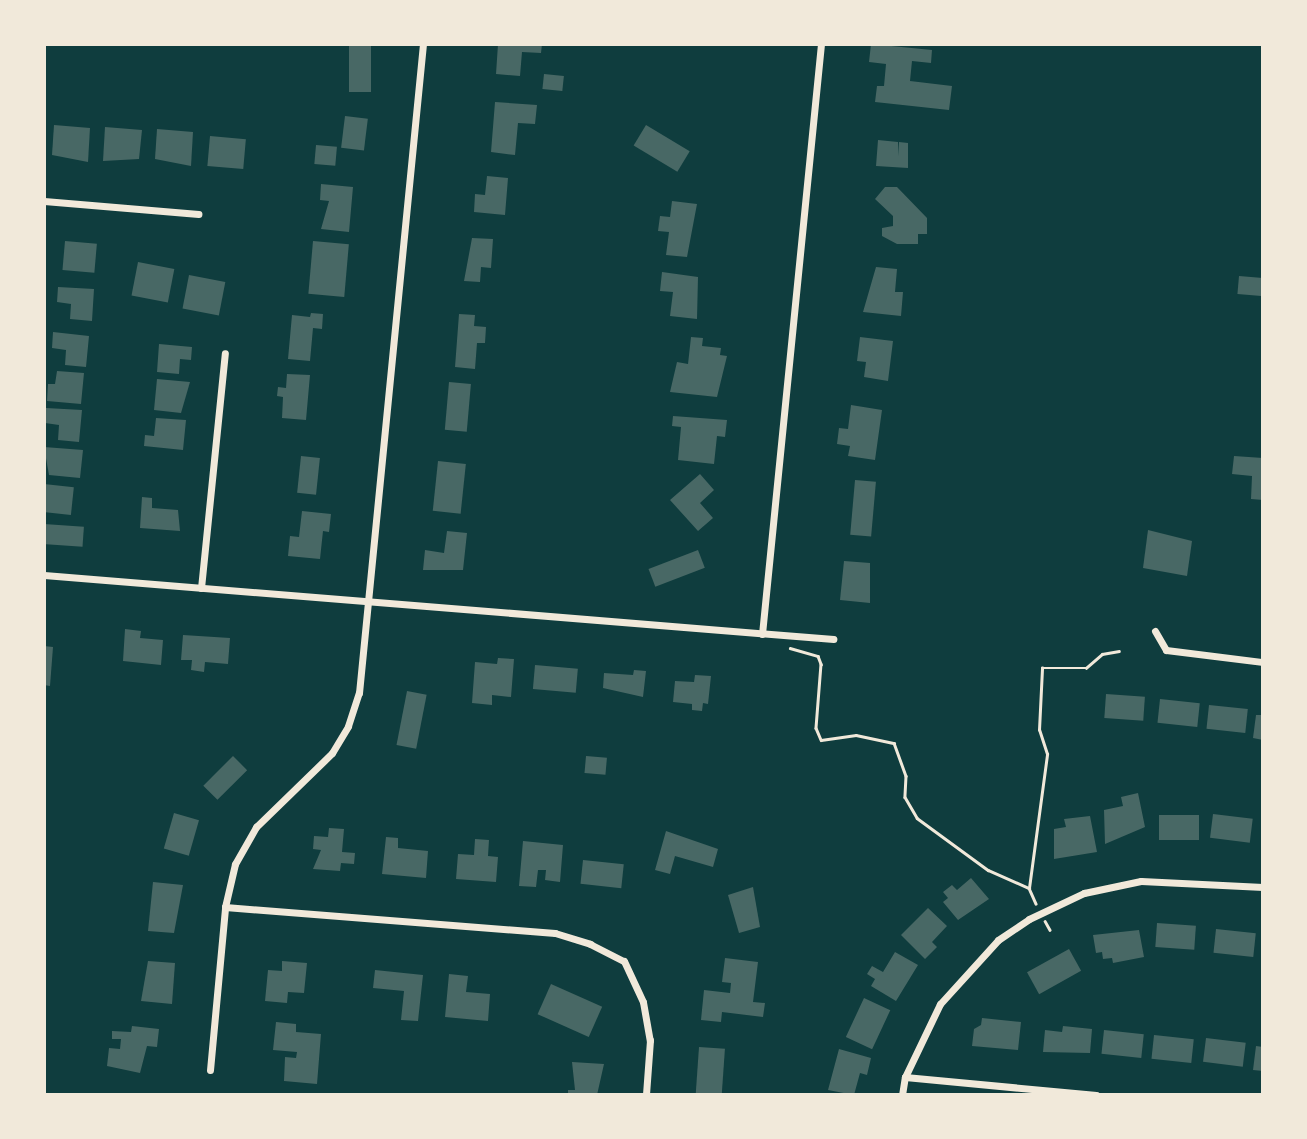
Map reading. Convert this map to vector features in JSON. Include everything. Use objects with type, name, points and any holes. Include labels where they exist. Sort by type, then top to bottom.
[{"type":"street","points":[[210,1070],[225,907],[235,864],[256,827],[320,766],[348,726],[361,682],[423,44]]},
{"type":"street","points":[[762,634],[821,44]]},
{"type":"street","points":[[44,201],[198,214]]},
{"type":"street","points":[[201,587],[225,353]]},
{"type":"street","points":[[44,575],[833,639]]},
{"type":"street","points":[[1155,631],[1166,650],[1263,662]]},
{"type":"street","points":[[902,1095],[905,1077],[925,1031],[958,980],[998,940],[1046,910],[1084,893],[1141,881],[1263,887]]},
{"type":"street","points":[[225,907],[555,933],[624,961],[649,1027],[646,1095]]},
{"type":"street","points":[[905,1077],[1096,1095]]},
{"type":"path","points":[[785,645],[818,656],[821,664],[816,728],[821,740],[856,735],[894,743],[906,776],[905,797],[917,818],[988,870],[1028,888]]},
{"type":"path","points":[[1037,906],[1028,888],[1047,754],[1039,730],[1042,668],[1086,668],[1102,654],[1119,650]]},
{"type":"path","points":[[1045,921],[1050,930]]},
{"type":"building","points":[[349,44],[371,44],[371,92],[349,92]]},
{"type":"building","points":[[498,44],[542,44],[541,53],[522,52],[520,76],[496,74]]},
{"type":"building","points":[[871,44],[932,50],[931,63],[912,61],[910,81],[952,86],[949,110],[875,102],[877,86],[884,86],[886,64],[869,62]]},
{"type":"building","points":[[544,74],[564,76],[562,91],[542,89]]},
{"type":"building","points":[[495,102],[537,105],[535,124],[518,123],[515,155],[491,152]]},
{"type":"building","points":[[345,116],[368,119],[364,151],[341,148]]},
{"type":"building","points":[[54,125],[90,128],[88,162],[52,155]]},
{"type":"building","points":[[646,125],[690,151],[677,172],[634,146]]},
{"type":"building","points":[[105,127],[142,130],[139,159],[103,161]]},
{"type":"building","points":[[157,129],[193,132],[191,166],[155,159]]},
{"type":"building","points":[[210,136],[246,139],[243,169],[207,166]]},
{"type":"building","points":[[878,140],[898,142],[898,156],[899,142],[908,143],[908,168],[876,166]]},
{"type":"building","points":[[316,145],[337,147],[335,166],[314,164]]},
{"type":"building","points":[[487,176],[508,178],[505,215],[474,212],[475,194],[485,195]]},
{"type":"building","points":[[321,184],[353,187],[349,232],[321,229],[329,201],[320,200]]},
{"type":"building","points":[[885,187],[897,187],[927,218],[927,234],[918,234],[918,244],[897,244],[882,236],[882,228],[893,226],[893,216],[875,199]]},
{"type":"building","points":[[672,201],[697,204],[687,257],[666,255],[669,232],[658,231],[660,216],[670,217]]},
{"type":"building","points":[[472,238],[493,239],[491,268],[481,267],[480,282],[464,281]]},
{"type":"building","points":[[65,241],[97,244],[94,273],[62,270]]},
{"type":"building","points":[[313,241],[349,244],[344,297],[308,294]]},
{"type":"building","points":[[138,262],[174,269],[168,302],[132,295]]},
{"type":"building","points":[[876,267],[897,269],[895,292],[903,292],[901,316],[863,312]]},
{"type":"building","points":[[662,272],[698,277],[697,319],[670,316],[673,292],[660,291]]},
{"type":"building","points":[[189,275],[225,282],[219,315],[183,308]]},
{"type":"building","points":[[1239,276],[1263,278],[1261,296],[1237,294]]},
{"type":"building","points":[[58,287],[94,289],[92,321],[70,319],[71,304],[57,302]]},
{"type":"building","points":[[311,313],[323,314],[322,329],[313,328],[310,361],[288,359],[292,315],[310,317]]},
{"type":"building","points":[[459,314],[475,315],[474,326],[486,327],[485,343],[477,343],[475,369],[455,367]]},
{"type":"building","points":[[53,332],[89,336],[86,367],[65,365],[66,350],[52,348]]},
{"type":"building","points":[[691,337],[703,338],[702,346],[721,348],[720,355],[727,356],[717,397],[670,392],[677,362],[688,364]]},
{"type":"building","points":[[860,337],[893,341],[888,381],[864,377],[866,362],[857,361]]},
{"type":"building","points":[[159,344],[192,347],[191,360],[180,359],[179,374],[157,372]]},
{"type":"building","points":[[57,371],[84,373],[81,404],[47,401],[48,384],[55,384]]},
{"type":"building","points":[[287,374],[310,375],[306,420],[282,418],[283,397],[277,396],[278,387],[286,388]]},
{"type":"building","points":[[157,379],[190,382],[181,413],[154,410]]},
{"type":"building","points":[[449,382],[471,384],[467,432],[445,430]]},
{"type":"building","points":[[851,405],[882,410],[875,460],[848,456],[850,446],[837,444],[839,428],[848,429]]},
{"type":"building","points":[[46,408],[82,410],[79,442],[58,440],[59,425],[45,423]]},
{"type":"building","points":[[673,416],[727,420],[725,437],[717,436],[714,464],[678,460],[681,427],[672,426]]},
{"type":"building","points":[[156,418],[186,420],[183,450],[144,446],[145,435],[154,436]]},
{"type":"building","points":[[44,447],[83,450],[80,478],[49,475]]},
{"type":"building","points":[[301,456],[320,458],[316,495],[297,493]]},
{"type":"building","points":[[1234,456],[1263,458],[1263,500],[1251,499],[1252,476],[1232,474]]},
{"type":"building","points":[[438,461],[466,464],[461,514],[433,511]]},
{"type":"building","points":[[700,474],[714,490],[700,503],[713,518],[698,531],[670,500]]},
{"type":"building","points":[[855,480],[876,482],[871,537],[850,535]]},
{"type":"building","points":[[44,484],[74,487],[71,515],[44,512]]},
{"type":"building","points":[[142,497],[152,498],[152,508],[178,510],[180,531],[140,528]]},
{"type":"building","points":[[302,511],[331,514],[329,532],[323,531],[320,559],[288,556],[290,536],[299,537]]},
{"type":"building","points":[[44,524],[84,527],[83,547],[44,544]]},
{"type":"building","points":[[1148,530],[1192,541],[1187,576],[1143,568]]},
{"type":"building","points":[[447,531],[467,533],[463,570],[423,570],[425,550],[444,553]]},
{"type":"building","points":[[698,550],[705,568],[655,587],[649,569]]},
{"type":"building","points":[[844,561],[870,563],[870,603],[840,600]]},
{"type":"building","points":[[125,629],[141,631],[140,638],[163,640],[161,665],[123,661]]},
{"type":"building","points":[[183,635],[230,638],[228,664],[205,662],[204,672],[191,670],[192,660],[181,660]]},
{"type":"building","points":[[44,646],[53,647],[50,686],[44,685]]},
{"type":"building","points":[[498,658],[514,659],[511,697],[492,695],[492,705],[472,703],[475,662],[497,664]]},
{"type":"building","points":[[535,665],[578,669],[576,693],[533,689]]},
{"type":"building","points":[[634,670],[646,671],[643,697],[603,688],[604,673],[633,675]]},
{"type":"building","points":[[695,675],[711,676],[708,704],[703,703],[702,711],[692,710],[692,704],[673,702],[675,681],[694,682]]},
{"type":"building","points":[[407,691],[427,695],[416,749],[397,745]]},
{"type":"building","points":[[1106,694],[1145,697],[1143,721],[1104,718]]},
{"type":"building","points":[[1160,699],[1200,703],[1197,727],[1157,723]]},
{"type":"building","points":[[1209,705],[1248,709],[1245,733],[1206,729]]},
{"type":"building","points":[[1256,715],[1263,715],[1263,740],[1253,738]]},
{"type":"building","points":[[233,756],[247,770],[217,800],[203,786]]},
{"type":"building","points":[[586,756],[607,758],[605,775],[585,773]]},
{"type":"building","points":[[1138,793],[1145,827],[1105,844],[1104,810],[1123,806],[1121,797]]},
{"type":"building","points":[[174,813],[199,820],[189,856],[164,849]]},
{"type":"building","points":[[1213,814],[1253,819],[1250,843],[1210,838]]},
{"type":"building","points":[[1159,815],[1199,815],[1199,840],[1159,840]]},
{"type":"building","points":[[1090,816],[1097,852],[1054,859],[1054,829],[1066,827],[1064,819]]},
{"type":"building","points":[[329,828],[344,829],[342,852],[355,853],[354,864],[341,863],[340,871],[313,869],[321,850],[313,849],[314,836],[328,837]]},
{"type":"building","points":[[666,831],[718,849],[713,867],[675,856],[670,874],[655,870]]},
{"type":"building","points":[[386,837],[398,838],[398,848],[428,851],[426,878],[382,874]]},
{"type":"building","points":[[475,839],[489,840],[488,856],[498,857],[496,882],[456,879],[458,854],[474,855]]},
{"type":"building","points":[[523,841],[563,845],[560,882],[545,880],[546,870],[538,870],[536,887],[519,886]]},
{"type":"building","points":[[583,860],[624,864],[621,888],[580,884]]},
{"type":"building","points":[[971,878],[989,899],[958,920],[943,902],[948,898],[943,892],[952,885],[957,890]]},
{"type":"building","points":[[153,882],[183,885],[174,933],[148,931]]},
{"type":"building","points":[[753,887],[760,927],[739,933],[728,895]]},
{"type":"building","points":[[928,908],[947,926],[932,942],[937,947],[925,959],[901,935]]},
{"type":"building","points":[[1157,923],[1196,926],[1194,950],[1155,947]]},
{"type":"building","points":[[1216,929],[1256,933],[1253,957],[1213,953]]},
{"type":"building","points":[[1139,930],[1144,957],[1113,963],[1112,958],[1103,959],[1102,952],[1096,953],[1093,935]]},
{"type":"building","points":[[1069,949],[1081,971],[1039,994],[1027,972]]},
{"type":"building","points":[[895,952],[918,965],[896,1001],[871,986],[875,979],[867,974],[872,966],[883,972]]},
{"type":"building","points":[[725,958],[758,962],[753,1002],[765,1003],[763,1017],[722,1012],[721,1022],[701,1020],[704,990],[730,993],[731,983],[722,982]]},
{"type":"building","points":[[148,961],[175,963],[172,1004],[141,1001]]},
{"type":"building","points":[[282,961],[307,963],[304,993],[288,992],[287,1003],[265,1001],[268,970],[282,971]]},
{"type":"building","points":[[375,970],[423,975],[418,1021],[401,1020],[404,991],[373,988]]},
{"type":"building","points":[[449,974],[468,976],[466,992],[490,994],[488,1021],[445,1017]]},
{"type":"building","points":[[551,984],[602,1007],[589,1037],[538,1014]]},
{"type":"building","points":[[864,998],[890,1010],[872,1049],[846,1037]]},
{"type":"building","points":[[982,1018],[1021,1022],[1018,1050],[972,1046],[974,1029],[981,1025]]},
{"type":"building","points":[[276,1022],[296,1024],[296,1032],[321,1034],[317,1084],[284,1081],[285,1057],[296,1058],[297,1052],[273,1050]]},
{"type":"building","points":[[132,1026],[159,1029],[157,1047],[147,1046],[140,1073],[107,1066],[109,1048],[120,1049],[121,1039],[112,1039],[112,1031],[131,1032]]},
{"type":"building","points":[[1063,1026],[1092,1029],[1090,1053],[1043,1052],[1045,1030],[1062,1032]]},
{"type":"building","points":[[1104,1030],[1144,1034],[1141,1058],[1101,1054]]},
{"type":"building","points":[[1154,1035],[1194,1039],[1191,1063],[1151,1059]]},
{"type":"building","points":[[1206,1038],[1246,1043],[1243,1067],[1203,1062]]},
{"type":"building","points":[[1256,1046],[1263,1047],[1263,1071],[1253,1070]]},
{"type":"building","points":[[699,1047],[725,1049],[722,1095],[696,1094]]},
{"type":"building","points":[[839,1049],[871,1058],[867,1075],[860,1073],[854,1095],[828,1090]]},
{"type":"building","points":[[572,1062],[604,1064],[597,1095],[568,1095],[568,1090],[575,1090]]}]
